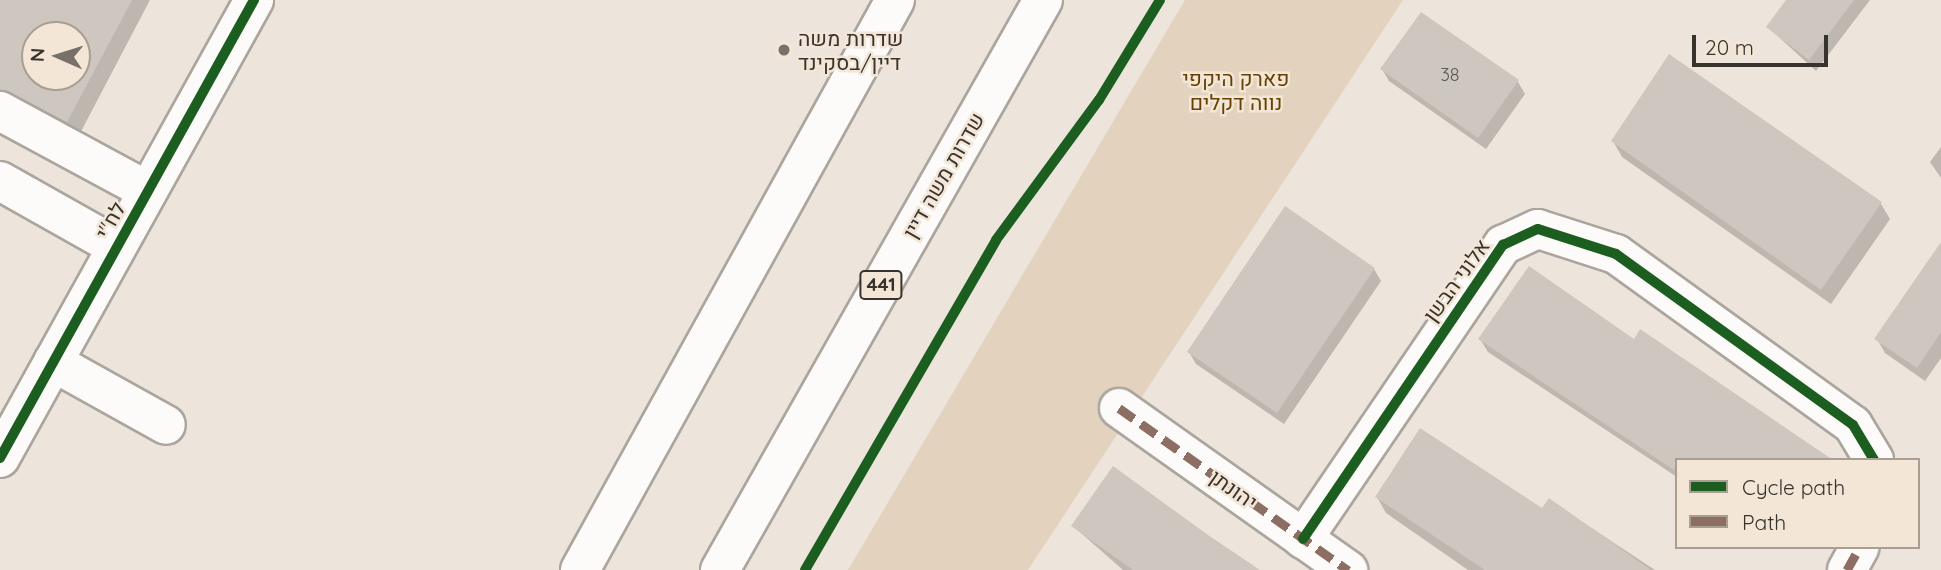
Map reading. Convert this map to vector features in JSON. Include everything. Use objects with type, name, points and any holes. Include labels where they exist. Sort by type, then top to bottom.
[{"type":"street","name":"לח\"י","points":[[0,458],[254,0]]},
{"type":"street","points":[[580,570],[895,0]]},
{"type":"street","name":"שדרות משה דיין","points":[[720,570],[1043,0]]},
{"type":"street","points":[[0,111],[148,191]]},
{"type":"street","points":[[0,181],[117,247]]},
{"type":"street","name":"אלוני הבשן","points":[[1304,538],[1503,245],[1538,229],[1616,254],[1853,425],[1873,458]]},
{"type":"street","points":[[53,362],[166,425]]},
{"type":"street","name":"יהונתן","points":[[1124,412],[1348,570]]},
{"type":"street","points":[[1847,570],[1859,549]]},
{"type":"green space","name":"פארק היקפי נווה דקלים","points":[[1185,0],[1403,0],[1028,570],[848,570]]},
{"type":"building","points":[[0,0],[132,0],[91,77],[91,21],[21,21],[21,91],[84,91],[67,122],[0,89]]},
{"type":"building","points":[[1786,0],[1854,0],[1809,60],[1766,27]]},
{"type":"building","points":[[1421,12],[1519,80],[1478,138],[1380,69]]},
{"type":"building","points":[[1669,54],[1882,202],[1821,290],[1611,141]]},
{"type":"building","points":[[1285,206],[1375,268],[1277,413],[1187,352]]},
{"type":"building","points":[[1941,242],[1941,332],[1917,368],[1874,339]]},
{"type":"building","points":[[1529,266],[1634,339],[1640,329],[1830,458],[1675,458],[1674,470],[1478,339]]},
{"type":"building","points":[[1420,428],[1542,508],[1549,498],[1651,570],[1485,570],[1375,497]]},
{"type":"building","points":[[1113,466],[1260,570],[1133,570],[1071,526]]},
{"type":"marked path","points":[[1119,408],[1348,570]]},
{"type":"marked path","points":[[1847,570],[1859,549]]},
{"type":"cycle path","points":[[0,458],[254,0]]},
{"type":"cycle path","points":[[805,570],[996,240],[1099,100],[1160,0]]},
{"type":"cycle path","points":[[1303,539],[1503,245],[1538,229],[1616,254],[1853,425],[1873,458]]},
{"type":"place","name":"שדרות משה דיין/בסקינד","points":[[784,50]]}]
